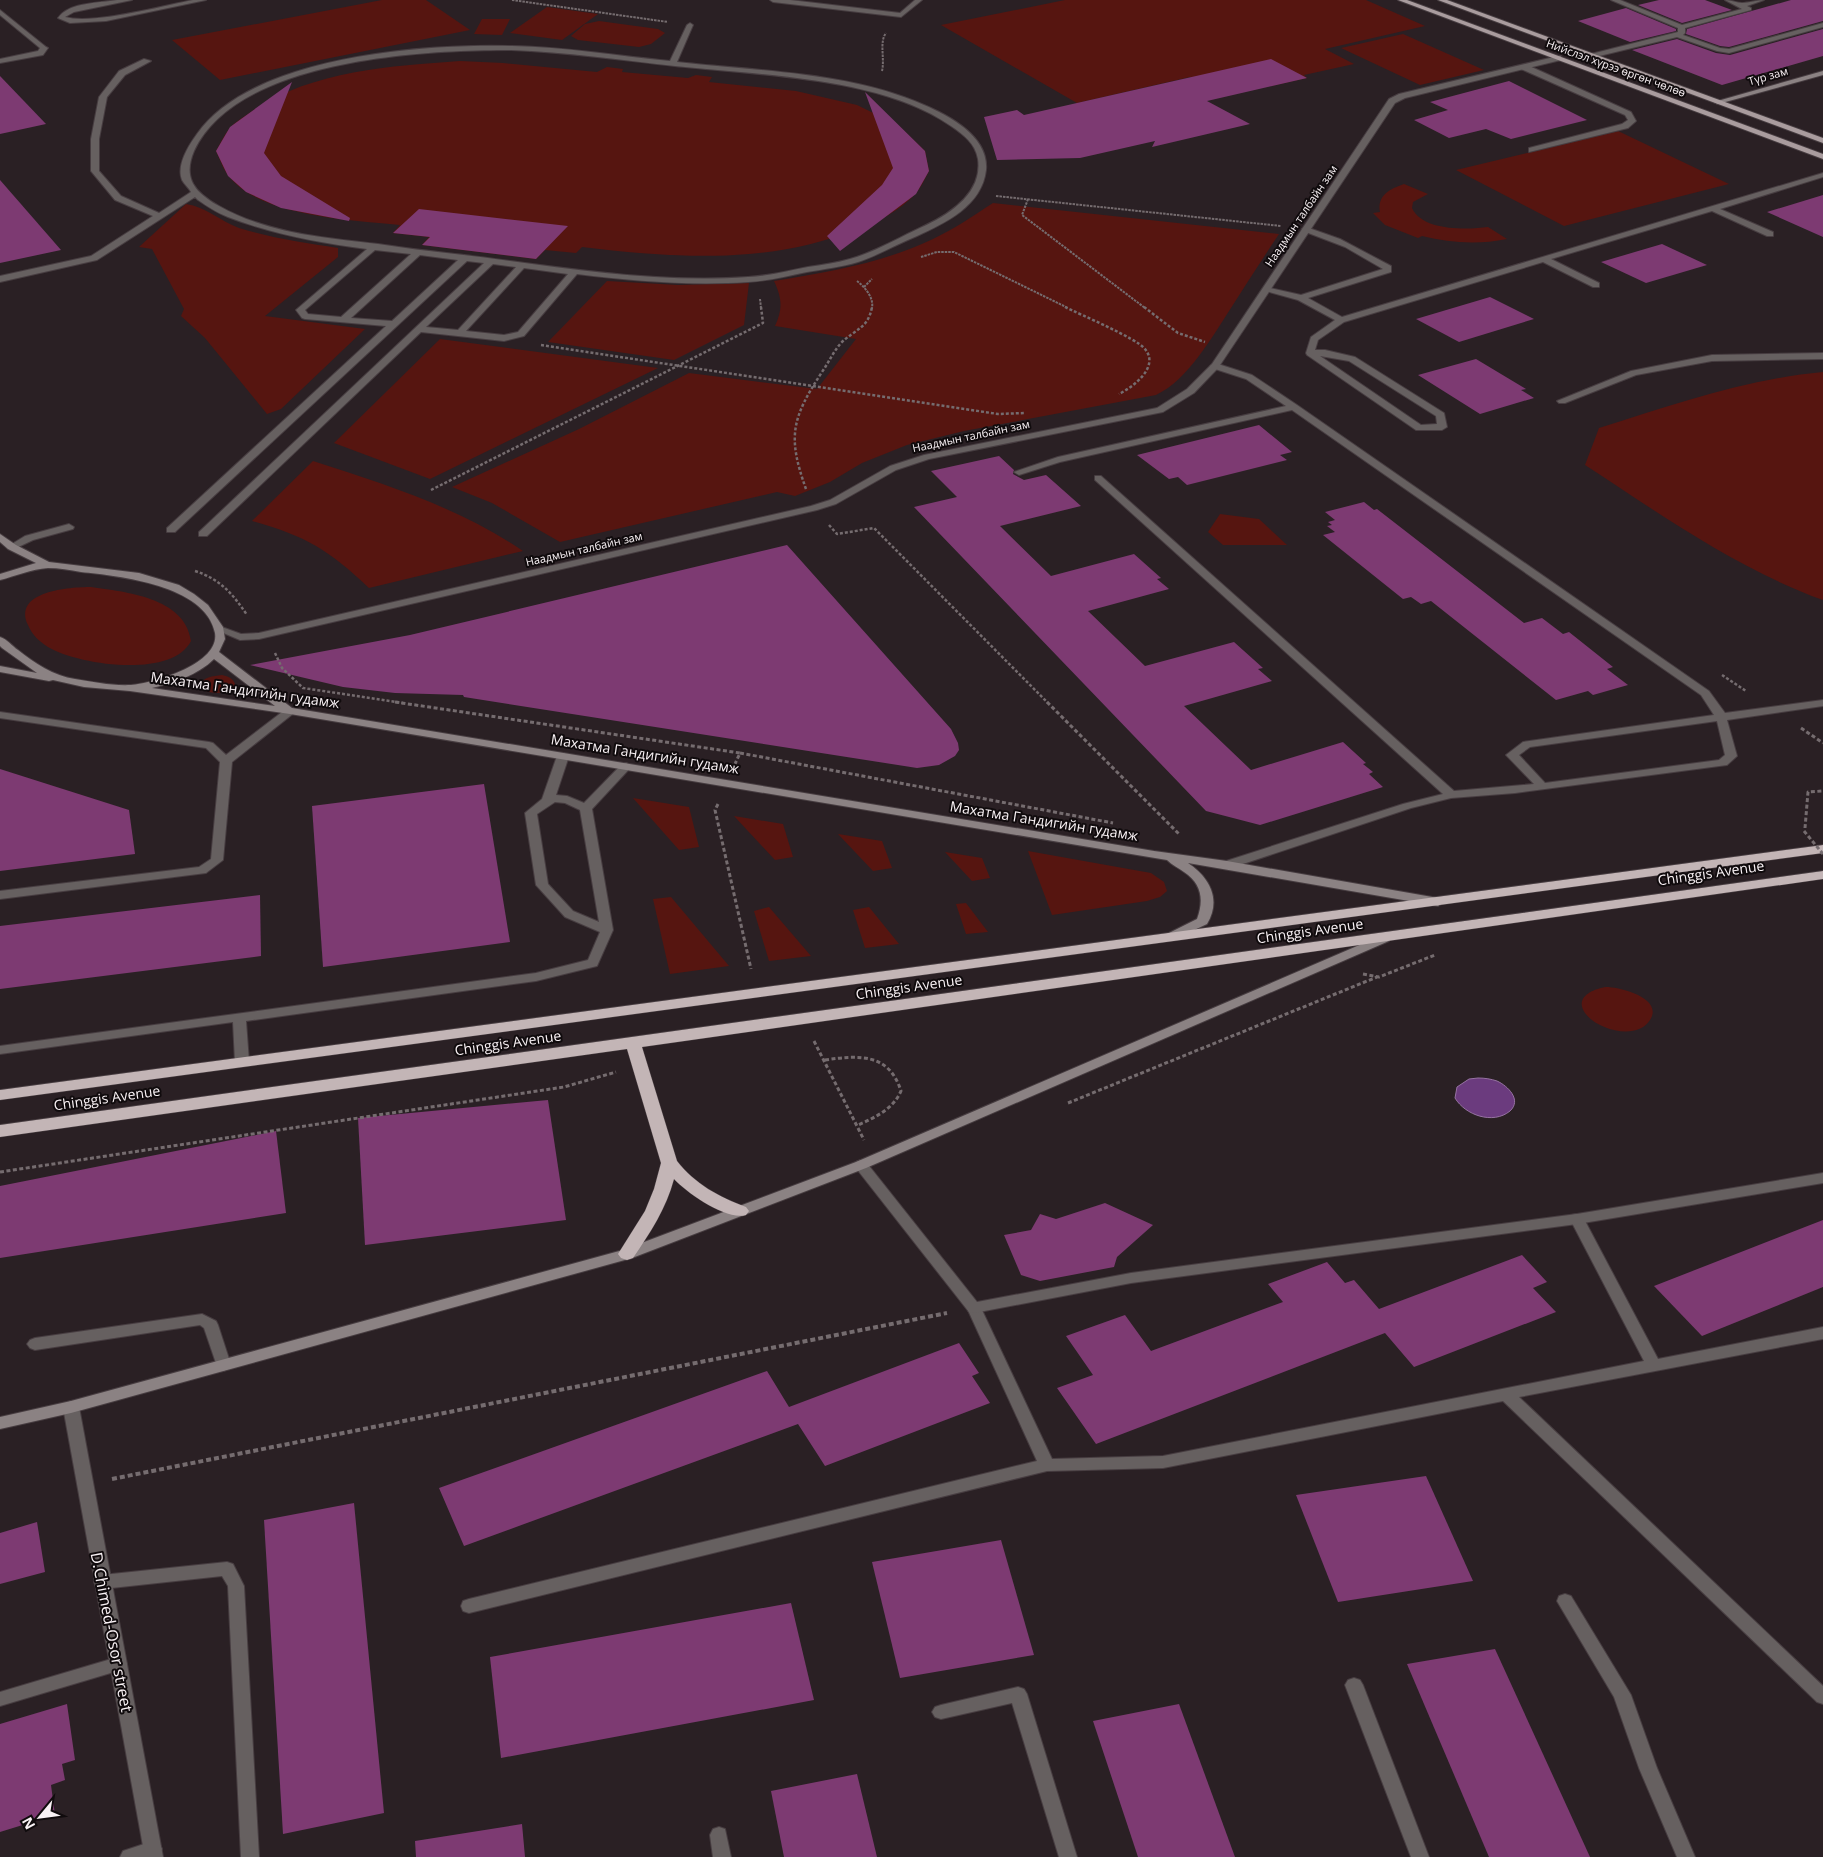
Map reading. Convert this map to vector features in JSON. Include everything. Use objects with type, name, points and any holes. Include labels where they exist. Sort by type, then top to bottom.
[{"type":"highway","name":"Chinggis Avenue","points":[[0,1094],[1438,902],[1823,848]]},
{"type":"highway","name":"Chinggis Avenue","points":[[0,1131],[1823,875]]},
{"type":"highway","points":[[633,1043],[669,1162],[679,1177],[701,1193],[740,1211]]},
{"type":"highway","points":[[627,1254],[652,1216],[665,1187],[669,1162]]},
{"type":"main road","name":"Нийслэл хүрээ өргөн чөлөө","points":[[1401,0],[1823,157]]},
{"type":"main road","name":"Нийслэл хүрээ өргөн чөлөө","points":[[1441,0],[1823,141]]},
{"type":"main road","name":"Түр зам","points":[[1718,102],[1823,73]]},
{"type":"main road","points":[[1777,140],[1800,132]]},
{"type":"main road","points":[[0,537],[12,547],[47,565],[135,576],[172,587],[190,595],[205,606],[219,629],[220,641],[213,653],[199,666],[182,674],[130,688]]},
{"type":"main road","points":[[0,577],[47,565]]},
{"type":"main road","points":[[0,640],[20,657],[62,680]]},
{"type":"main road","points":[[213,653],[290,711]]},
{"type":"main road","name":"Махатма Гандигийн гудамж","points":[[0,669],[62,680],[290,711],[1154,854]]},
{"type":"main road","points":[[1154,854],[1227,864],[1438,902]]},
{"type":"main road","points":[[1154,854],[1170,859],[1194,873],[1203,882],[1209,905],[1203,921],[1173,936]]},
{"type":"main road","points":[[0,1423],[71,1407],[627,1254],[861,1165],[1385,938]]},
{"type":"street","points":[[129,0],[72,10],[61,18],[64,20],[86,22],[203,0]]},
{"type":"street","points":[[772,0],[799,1],[901,15],[919,0]]},
{"type":"street","points":[[1614,0],[1681,27],[1749,9],[1728,0]]},
{"type":"street","points":[[1742,5],[1761,0]]},
{"type":"street","points":[[0,12],[44,50],[40,54],[0,61]]},
{"type":"street","points":[[672,63],[690,25]]},
{"type":"street","points":[[1678,35],[1719,50],[1729,51],[1823,26]]},
{"type":"street","points":[[1594,56],[1678,35],[1682,33],[1681,27]]},
{"type":"street","points":[[488,48],[540,50],[672,63],[820,80],[874,90],[924,107],[950,122],[973,140],[979,149],[983,169],[974,193],[958,209],[927,228],[865,256],[837,264],[758,279],[674,280],[522,265],[303,237],[258,226],[220,211],[195,193],[186,181],[185,168],[195,143],[211,119],[230,105],[258,90],[316,69],[398,54],[488,48]]},
{"type":"street","name":"Наадмын талбайн зам","points":[[219,629],[240,637],[253,637],[814,508],[833,502],[893,468],[927,456],[1160,410],[1185,397],[1201,384],[1215,366],[1392,101],[1402,96],[1558,58]]},
{"type":"street","points":[[147,61],[122,73],[103,97],[95,139],[96,171],[118,198],[160,216]]},
{"type":"street","points":[[1524,67],[1628,114],[1632,121],[1625,126],[1532,150]]},
{"type":"street","points":[[1310,353],[1314,340],[1341,320],[1822,176]]},
{"type":"street","points":[[0,279],[94,258],[195,193]]},
{"type":"street","points":[[1712,208],[1770,234]]},
{"type":"street","points":[[1301,298],[1388,270],[1387,266],[1348,245],[1306,229]]},
{"type":"street","points":[[375,246],[300,310],[305,316],[393,324]]},
{"type":"street","points":[[344,320],[418,252]]},
{"type":"street","points":[[171,530],[465,258]]},
{"type":"street","points":[[1544,259],[1596,285]]},
{"type":"street","points":[[203,534],[491,261]]},
{"type":"street","points":[[460,333],[522,265]]},
{"type":"street","points":[[420,328],[504,338],[521,334],[575,271]]},
{"type":"street","points":[[1266,290],[1301,298],[1341,320]]},
{"type":"street","points":[[1310,353],[1326,353],[1352,359],[1441,415],[1442,427],[1419,428],[1310,353]]},
{"type":"street","points":[[1562,401],[1634,373],[1712,358],[1823,356]]},
{"type":"street","points":[[1215,366],[1249,377],[1294,407],[1705,693],[1721,716],[1731,756],[1722,764],[1451,795],[1407,806],[1227,864]]},
{"type":"street","points":[[1019,472],[1058,460],[1294,407]]},
{"type":"street","points":[[1098,478],[1451,795]]},
{"type":"street","points":[[12,547],[29,538],[68,527]]},
{"type":"street","points":[[1542,786],[1512,755],[1527,744],[1823,703]]},
{"type":"street","points":[[0,895],[202,870],[217,860],[226,761],[290,711]]},
{"type":"street","points":[[0,715],[209,745],[226,761]]},
{"type":"street","points":[[548,800],[563,756]]},
{"type":"street","points":[[586,808],[626,766]]},
{"type":"street","points":[[586,808],[564,797],[548,800],[531,813],[542,885],[569,914],[607,930]]},
{"type":"street","points":[[0,1050],[536,977],[593,963],[607,930],[586,808]]},
{"type":"street","points":[[239,1017],[242,1062]]},
{"type":"street","points":[[861,1165],[974,1308],[1047,1465]]},
{"type":"street","points":[[974,1308],[1131,1278],[1577,1220],[1823,1178]]},
{"type":"street","points":[[1577,1220],[1654,1365]]},
{"type":"street","points":[[35,1344],[202,1319],[211,1325],[223,1365]]},
{"type":"street","points":[[469,1606],[1047,1465],[1163,1462],[1823,1333]]},
{"type":"street","points":[[1506,1394],[1823,1697]]},
{"type":"street","name":"D.Chimed-Osor street","points":[[71,1407],[153,1853]]},
{"type":"street","points":[[102,1582],[228,1569],[236,1586],[250,1857]]},
{"type":"street","points":[[1565,1601],[1622,1694],[1648,1768],[1686,1857]]},
{"type":"street","points":[[0,1700],[118,1664]]},
{"type":"street","points":[[1354,1685],[1420,1857]]},
{"type":"street","points":[[941,1712],[1018,1694],[1068,1857]]},
{"type":"street","points":[[719,1836],[722,1857]]},
{"type":"street","points":[[129,1857],[153,1853]]},
{"type":"path","points":[[512,0],[690,25]]},
{"type":"path","points":[[874,90],[884,64],[883,37],[901,15]]},
{"type":"path","points":[[974,193],[1306,229]]},
{"type":"path","points":[[1028,199],[1022,215],[1162,321],[1178,333],[1227,349]]},
{"type":"path","points":[[919,258],[937,252],[954,252],[1134,340],[1146,349],[1149,358],[1147,369],[1137,384],[1114,396]]},
{"type":"path","points":[[809,496],[798,470],[793,446],[794,427],[799,408],[844,341],[862,330],[871,320],[873,303],[864,287],[837,264]]},
{"type":"path","points":[[864,287],[874,276]]},
{"type":"path","points":[[431,490],[763,323],[758,279]]},
{"type":"path","points":[[541,345],[998,414],[1032,412]]},
{"type":"path","points":[[824,520],[838,534],[874,528],[1181,836]]},
{"type":"path","points":[[194,570],[207,574],[225,586],[248,616],[267,634],[282,668],[303,688],[740,753],[715,810],[752,969],[743,971]]},
{"type":"path","points":[[1823,791],[1808,792],[1804,831],[1823,854]]},
{"type":"path","points":[[811,1036],[858,1126],[865,1146],[861,1165]]},
{"type":"path","points":[[824,1060],[868,1058],[886,1065],[896,1076],[901,1091],[894,1105],[858,1126]]},
{"type":"path","points":[[0,1172],[564,1087],[640,1066]]},
{"type":"path","points":[[84,1484],[974,1308]]},
{"type":"shaded area","points":[[382,0],[426,0],[470,30],[220,80],[172,40]]},
{"type":"shaded area","points":[[1065,0],[1366,0],[1425,26],[1325,49],[1354,64],[1304,75],[1307,78],[1271,86],[1267,84],[1223,94],[1190,77],[1077,103],[941,25]]},
{"type":"shaded area","points":[[547,7],[598,14],[562,40],[510,33]]},
{"type":"shaded area","points":[[482,19],[510,19],[502,35],[474,34]]},
{"type":"shaded area","points":[[599,21],[658,29],[665,33],[651,44],[639,47],[578,40],[571,36],[585,24]]},
{"type":"shaded area","points":[[1403,34],[1484,70],[1420,85],[1341,48]]},
{"type":"shaded area","points":[[460,61],[597,72],[607,67],[623,69],[622,72],[688,78],[696,75],[712,77],[709,82],[796,91],[857,105],[898,125],[925,151],[929,171],[921,186],[903,206],[881,219],[824,241],[790,249],[721,256],[686,256],[582,247],[576,253],[545,250],[536,259],[422,245],[429,237],[393,233],[400,225],[333,218],[283,208],[261,200],[242,189],[226,173],[216,151],[236,122],[271,100],[296,88],[350,73],[405,65]]},
{"type":"shaded area","points":[[1618,131],[1729,184],[1564,226],[1456,170]]},
{"type":"shaded area","points":[[1404,184],[1428,194],[1413,202],[1412,208],[1417,216],[1425,221],[1446,227],[1469,229],[1488,227],[1507,239],[1475,243],[1454,242],[1422,236],[1418,238],[1385,225],[1373,213],[1380,212],[1381,201],[1386,194]]},
{"type":"shaded area","points":[[993,203],[1279,234],[1216,332],[1189,369],[1168,388],[1156,395],[964,431],[907,445],[862,463],[830,482],[795,496],[777,492],[560,542],[492,503],[452,487],[579,429],[689,373],[817,389],[856,339],[775,326],[780,304],[779,293],[774,281],[835,270],[895,254],[941,235]]},
{"type":"shaded area","points":[[186,204],[207,211],[232,225],[251,232],[338,248],[338,257],[265,316],[365,329],[281,409],[267,414],[205,338],[181,316],[184,309],[152,249],[139,247]]},
{"type":"shaded area","points":[[607,281],[678,285],[749,283],[744,325],[674,360],[548,342]]},
{"type":"shaded area","points":[[440,339],[658,368],[430,479],[334,443]]},
{"type":"shaded area","points":[[1823,372],[1823,600],[1761,573],[1701,540],[1585,465],[1599,428],[1682,402],[1766,380]]},
{"type":"shaded area","points":[[313,461],[421,498],[474,522],[523,551],[369,588],[341,563],[315,546],[287,532],[252,521]]},
{"type":"shaded area","points":[[1220,514],[1259,519],[1287,545],[1223,545],[1208,532]]},
{"type":"shaded area","points":[[91,587],[120,591],[152,599],[166,606],[178,615],[186,626],[191,641],[181,653],[165,660],[145,664],[124,665],[80,659],[62,653],[48,647],[34,635],[28,625],[25,614],[28,605],[35,598],[58,590]]},
{"type":"shaded area","points":[[222,675],[231,679],[236,687],[223,693],[217,693],[206,691],[198,686],[206,679]]},
{"type":"shaded area","points":[[633,798],[689,807],[699,847],[679,850]]},
{"type":"shaded area","points":[[734,816],[783,824],[793,857],[775,860]]},
{"type":"shaded area","points":[[838,834],[882,841],[892,868],[873,871]]},
{"type":"shaded area","points":[[1028,851],[1151,873],[1164,882],[1167,891],[1160,897],[1147,901],[1052,915]]},
{"type":"shaded area","points":[[945,852],[982,858],[990,878],[972,881]]},
{"type":"shaded area","points":[[671,897],[729,966],[670,974],[653,899]]},
{"type":"shaded area","points":[[966,903],[988,932],[966,934],[956,904]]},
{"type":"shaded area","points":[[769,907],[811,956],[769,961],[754,911]]},
{"type":"shaded area","points":[[869,907],[899,944],[865,948],[853,910]]},
{"type":"shaded area","points":[[1606,987],[1621,989],[1639,995],[1646,1000],[1653,1012],[1650,1020],[1636,1030],[1617,1031],[1598,1024],[1591,1019],[1582,1007],[1583,998],[1591,992]]},
{"type":"shaded area","points":[[1478,1078],[1497,1081],[1509,1090],[1515,1102],[1510,1111],[1503,1115],[1488,1118],[1472,1113],[1460,1104],[1455,1098],[1457,1087],[1469,1079]]},
{"type":"building","points":[[1659,0],[1705,0],[1732,10],[1682,23],[1638,5]]},
{"type":"building","points":[[1791,0],[1823,0],[1823,21],[1729,47],[1720,46],[1686,34],[1687,29]]},
{"type":"building","points":[[1626,8],[1676,29],[1676,31],[1630,42],[1578,21]]},
{"type":"building","points":[[1823,29],[1823,56],[1722,85],[1632,50],[1677,39],[1716,53],[1730,55]]},
{"type":"building","points":[[1271,59],[1307,78],[1207,101],[1250,124],[1152,147],[1155,141],[1080,158],[997,160],[984,117],[1017,110],[1024,115]]},
{"type":"building","points":[[0,76],[46,124],[0,134]]},
{"type":"building","points":[[1509,81],[1587,120],[1511,139],[1486,129],[1449,138],[1414,120],[1448,110],[1430,102]]},
{"type":"building","points":[[292,82],[264,153],[281,176],[350,218],[349,221],[281,208],[246,192],[228,176],[216,151],[230,127]]},
{"type":"building","points":[[865,92],[925,151],[929,171],[916,194],[840,251],[827,236],[882,185],[893,168]]},
{"type":"building","points":[[0,180],[61,250],[0,263]]},
{"type":"building","points":[[1823,195],[1823,237],[1767,212]]},
{"type":"building","points":[[419,209],[568,226],[536,259],[422,245],[430,237],[393,233]]},
{"type":"building","points":[[1662,244],[1707,265],[1646,283],[1601,262]]},
{"type":"building","points":[[1490,297],[1534,319],[1459,342],[1416,319]]},
{"type":"building","points":[[1476,359],[1526,389],[1521,390],[1534,398],[1480,414],[1418,375]]},
{"type":"building","points":[[1259,425],[1292,452],[1280,455],[1287,460],[1187,485],[1178,477],[1169,479],[1137,455]]},
{"type":"building","points":[[999,456],[1014,470],[1013,474],[1024,480],[1046,475],[1081,506],[1000,526],[1051,576],[1134,554],[1161,578],[1157,579],[1169,589],[1088,611],[1145,666],[1234,642],[1263,668],[1258,669],[1272,681],[1184,706],[1251,770],[1343,742],[1366,763],[1363,764],[1373,772],[1369,774],[1383,787],[1260,825],[1206,811],[914,507],[957,497],[931,471]]},
{"type":"building","points":[[1364,502],[1374,510],[1377,509],[1524,623],[1542,618],[1563,634],[1569,632],[1613,667],[1607,669],[1628,685],[1593,695],[1588,691],[1556,700],[1431,601],[1421,604],[1411,597],[1403,599],[1323,535],[1335,532],[1327,526],[1332,525],[1328,522],[1335,520],[1325,512]]},
{"type":"building","points":[[787,545],[951,729],[958,743],[959,750],[955,756],[939,765],[917,768],[464,697],[463,695],[395,693],[343,687],[250,665],[410,635]]},
{"type":"building","points":[[0,769],[129,810],[135,854],[0,871]]},
{"type":"building","points":[[484,784],[510,942],[323,967],[312,806]]},
{"type":"building","points":[[260,895],[261,956],[0,989],[0,926]]},
{"type":"building","points":[[548,1100],[566,1220],[365,1245],[358,1118]]},
{"type":"building","points":[[276,1131],[286,1213],[0,1258],[0,1186]]},
{"type":"building","points":[[1105,1203],[1153,1225],[1117,1257],[1114,1267],[1040,1281],[1021,1275],[1004,1235],[1031,1230],[1040,1214],[1056,1219]]},
{"type":"building","points":[[1823,1220],[1823,1287],[1702,1336],[1654,1286]]},
{"type":"building","points":[[1522,1255],[1547,1282],[1533,1288],[1556,1312],[1414,1367],[1385,1333],[1096,1444],[1057,1388],[1093,1375],[1066,1336],[1125,1315],[1151,1351],[1283,1302],[1268,1284],[1327,1262],[1345,1283],[1354,1280],[1379,1309]]},
{"type":"building","points":[[959,1343],[979,1373],[972,1376],[990,1403],[825,1466],[798,1424],[464,1546],[439,1488],[767,1371],[789,1407]]},
{"type":"building","points":[[1426,1476],[1473,1581],[1338,1602],[1296,1495]]},
{"type":"building","points":[[354,1503],[384,1813],[283,1834],[264,1520]]},
{"type":"building","points":[[37,1522],[45,1572],[0,1584],[0,1533]]},
{"type":"building","points":[[1001,1540],[1034,1655],[900,1678],[872,1562]]},
{"type":"building","points":[[791,1603],[814,1700],[501,1758],[490,1657]]},
{"type":"building","points":[[1495,1649],[1590,1857],[1489,1857],[1407,1664]]},
{"type":"building","points":[[67,1704],[75,1760],[62,1764],[65,1780],[51,1785],[55,1815],[0,1832],[0,1724]]},
{"type":"building","points":[[1179,1704],[1235,1857],[1138,1857],[1093,1721]]},
{"type":"building","points":[[857,1774],[877,1857],[784,1857],[771,1791]]},
{"type":"building","points":[[522,1824],[525,1857],[416,1857],[415,1841]]}]
